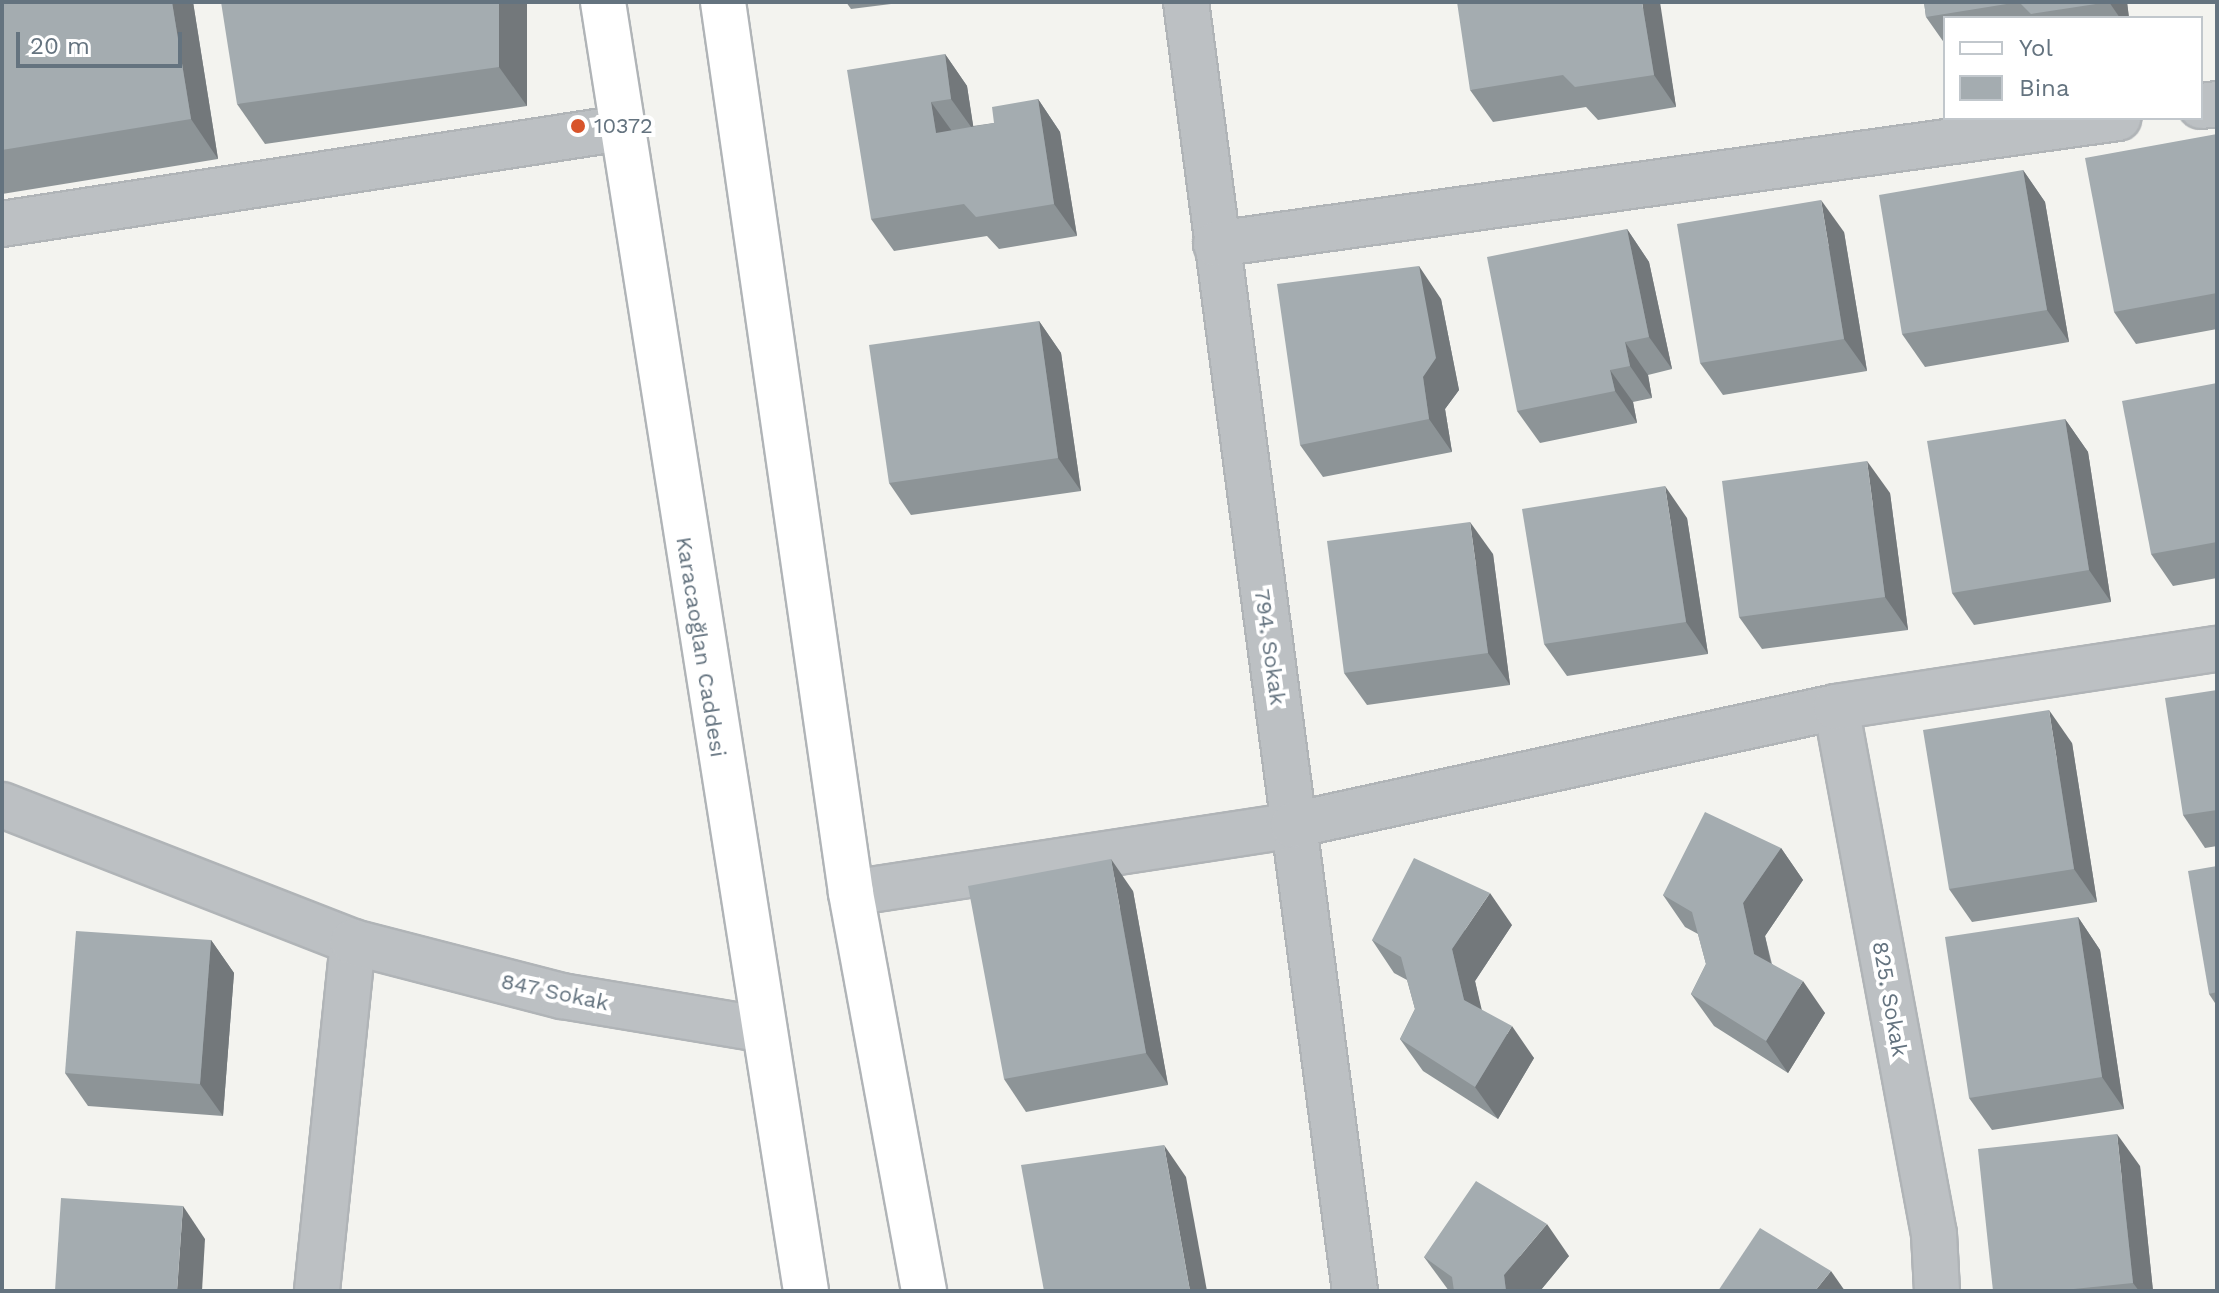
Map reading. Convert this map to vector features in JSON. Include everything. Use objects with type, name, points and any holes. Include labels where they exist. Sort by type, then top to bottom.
[{"type":"main road","name":"Karacaoğlan Caddesi","points":[[603,2],[759,1029],[806,1291]]},
{"type":"main road","points":[[723,2],[851,893],[924,1291]]},
{"type":"street","name":"794. Sokak","points":[[1186,2],[1355,1291]]},
{"type":"street","points":[[1216,244],[2104,120]]},
{"type":"street","points":[[2,224],[622,128]]},
{"type":"street","points":[[851,893],[1293,825],[1836,707],[2217,649]]},
{"type":"street","name":"825. Sokak","points":[[1836,707],[1934,1234],[1937,1291]]},
{"type":"street","name":"847 Sokak","points":[[2,805],[353,942],[562,996],[759,1029]]},
{"type":"street","points":[[317,1291],[353,942]]},
{"type":"building","points":[[2,2],[172,2],[191,119],[2,150]]},
{"type":"building","points":[[221,2],[499,2],[499,67],[237,104]]},
{"type":"building","points":[[1457,2],[1642,2],[1654,75],[1575,87],[1563,75],[1470,90]]},
{"type":"building","points":[[1924,2],[2019,2],[1926,17]]},
{"type":"building","points":[[2019,2],[2109,2],[2031,14]]},
{"type":"building","points":[[945,54],[951,99],[931,102],[936,133],[994,123],[992,107],[1038,99],[1054,204],[976,217],[964,204],[871,219],[847,70]]},
{"type":"building","points":[[2217,134],[2217,293],[2114,312],[2085,158]]},
{"type":"building","points":[[2023,170],[2047,310],[1902,334],[1879,195]]},
{"type":"building","points":[[1821,200],[1844,339],[1700,363],[1677,224]]},
{"type":"building","points":[[1627,229],[1649,337],[1625,342],[1630,366],[1610,370],[1615,391],[1517,411],[1487,257]]},
{"type":"building","points":[[1419,266],[1436,358],[1423,377],[1429,419],[1300,445],[1277,284]]},
{"type":"building","points":[[1039,321],[1058,458],[889,483],[869,345]]},
{"type":"building","points":[[2217,383],[2217,542],[2151,554],[2122,401]]},
{"type":"building","points":[[2065,419],[2089,570],[1952,593],[1927,441]]},
{"type":"building","points":[[1867,461],[1885,597],[1739,617],[1722,481]]},
{"type":"building","points":[[1665,486],[1686,622],[1544,644],[1522,509]]},
{"type":"building","points":[[1470,522],[1488,653],[1344,673],[1327,541]]},
{"type":"building","points":[[2217,690],[2217,810],[2183,815],[2165,698]]},
{"type":"building","points":[[2049,710],[2074,869],[1949,889],[1923,730]]},
{"type":"building","points":[[1705,812],[1781,848],[1743,903],[1754,954],[1803,981],[1766,1041],[1691,994],[1706,964],[1692,912],[1663,895]]},
{"type":"building","points":[[1414,858],[1490,893],[1452,949],[1464,1000],[1512,1026],[1475,1087],[1400,1039],[1415,1009],[1401,957],[1372,940]]},
{"type":"building","points":[[1111,859],[1146,1053],[1004,1079],[968,886]]},
{"type":"building","points":[[2217,866],[2217,992],[2209,994],[2188,871]]},
{"type":"building","points":[[2078,917],[2102,1077],[1969,1098],[1945,937]]},
{"type":"building","points":[[76,931],[211,940],[200,1084],[65,1073]]},
{"type":"building","points":[[2117,1134],[2133,1283],[2054,1291],[1993,1291],[1978,1149]]},
{"type":"building","points":[[1164,1145],[1190,1291],[1044,1291],[1021,1165]]},
{"type":"building","points":[[1476,1181],[1547,1224],[1504,1275],[1506,1291],[1454,1291],[1452,1277],[1424,1257]]},
{"type":"building","points":[[61,1198],[183,1206],[177,1291],[55,1291]]},
{"type":"building","points":[[1760,1228],[1831,1271],[1815,1291],[1718,1291]]},
{"type":"place","name":"10372","points":[[578,126]]}]
